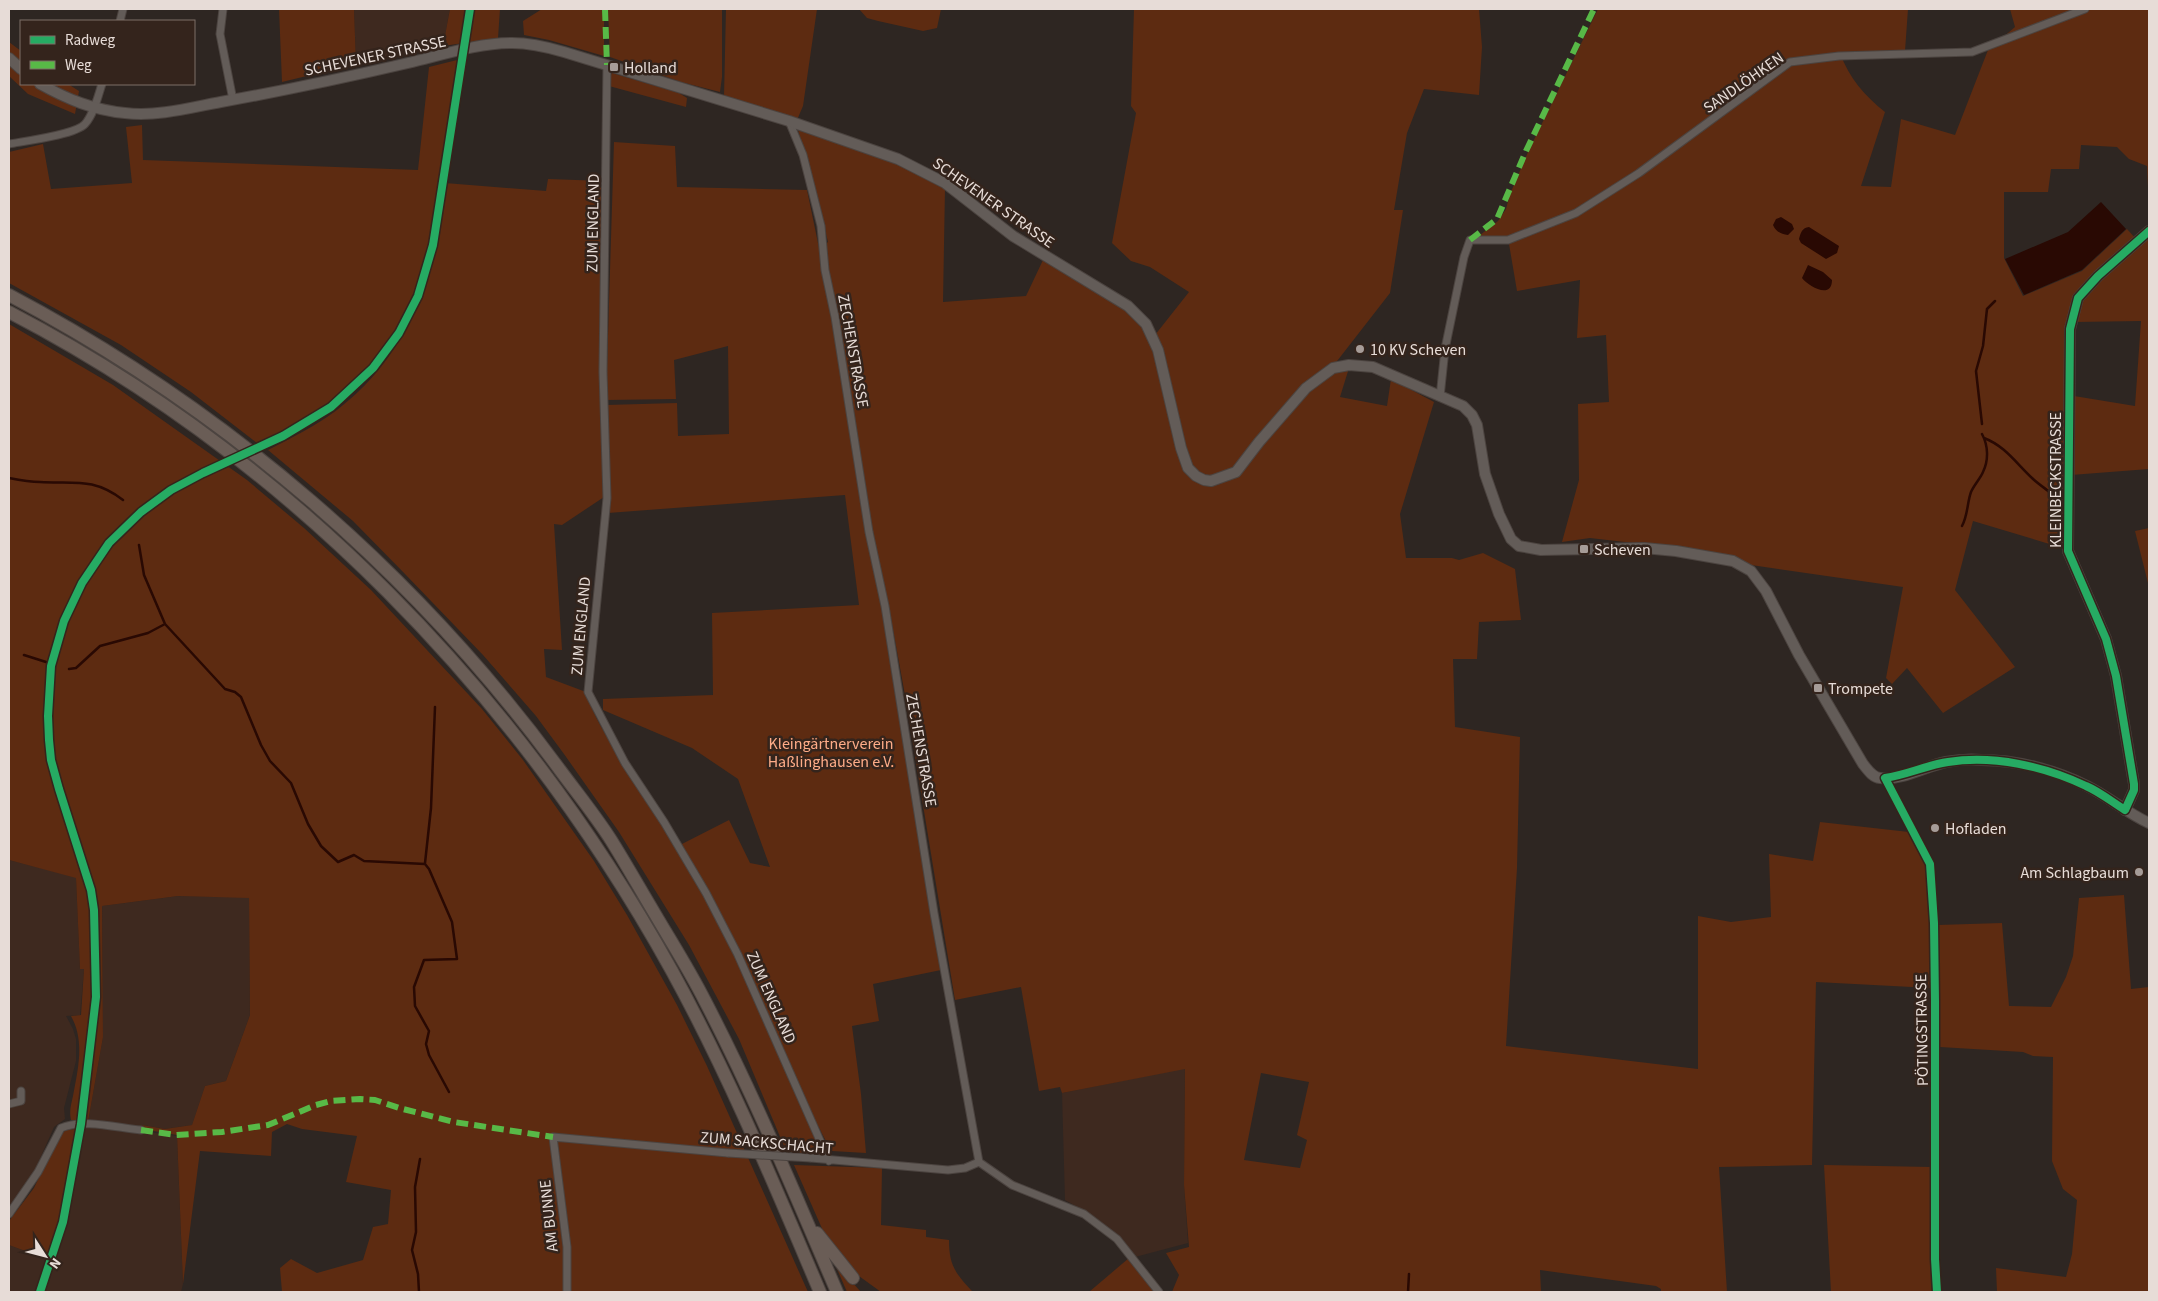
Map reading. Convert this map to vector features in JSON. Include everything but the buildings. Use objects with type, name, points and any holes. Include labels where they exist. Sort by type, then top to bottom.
[{"type":"highway","points":[[9,295],[128,364],[260,459],[392,574],[508,703],[609,837],[700,991],[774,1144],[837,1292]]},
{"type":"highway","points":[[9,312],[108,368],[197,428],[245,465],[353,557],[444,650],[497,713],[550,780],[606,860],[672,972],[731,1087],[820,1292]]},
{"type":"highway","points":[[802,1209],[830,1251],[853,1278]]},
{"type":"main road","name":"SCHEVENER STRASSE","points":[[42,85],[65,98],[93,108],[127,114],[188,110],[472,48],[511,42],[527,43],[564,52],[790,121],[898,159],[928,173],[951,188],[1013,236],[1128,306],[1146,324],[1158,350],[1183,455],[1188,468],[1196,476],[1211,481],[1236,472],[1259,442],[1306,388],[1333,368],[1349,365],[1373,367],[1440,398],[1463,406],[1475,419],[1485,474],[1499,514],[1511,539],[1526,548],[1541,550],[1627,548],[1665,550],[1733,561],[1751,571],[1766,591],[1799,655],[1863,764],[1873,776],[1885,778]]},
{"type":"main road","points":[[9,58],[20,67]]},
{"type":"main road","name":"KLEINBECKSTRASSE","points":[[2125,810],[2134,790],[2134,784],[2116,676],[2106,640],[2068,551],[2070,329],[2078,298],[2098,276],[2149,231]]},
{"type":"main road","points":[[1885,778],[1947,762],[1982,760],[2022,765],[2057,773],[2088,786],[2149,823]]},
{"type":"street","points":[[223,9],[220,34],[233,100]]},
{"type":"street","name":"SANDLÖHKEN","points":[[1440,398],[1445,349],[1464,258],[1470,240],[1508,240],[1576,213],[1639,173],[1790,62],[1839,56],[1972,52],[2085,9]]},
{"type":"street","name":"ZUM ENGLAND","points":[[607,65],[604,372],[607,498],[588,692],[625,763],[664,822],[706,893],[738,955],[829,1161]]},
{"type":"street","points":[[9,144],[66,133],[85,125],[102,85]]},
{"type":"street","name":"ZECHENSTRASSE","points":[[790,121],[803,155],[821,226],[826,270],[869,532],[885,606],[934,913],[979,1162]]},
{"type":"street","name":"PÖTINGSTRASSE","points":[[1885,778],[1930,864],[1934,923],[1937,1292]]},
{"type":"street","points":[[9,1104],[22,1101],[21,1091]]},
{"type":"street","points":[[9,1214],[38,1172],[60,1128],[69,1124],[141,1130]]},
{"type":"street","name":"ZUM SACKSCHACHT","points":[[553,1136],[948,1170],[965,1168],[979,1162]]},
{"type":"street","name":"AM BUNNE","points":[[553,1136],[566,1247],[567,1292]]},
{"type":"street","points":[[979,1162],[1012,1184],[1084,1214],[1116,1238],[1159,1292]]},
{"type":"shaded area","points":[[354,9],[450,9],[443,46],[356,64]]},
{"type":"shaded area","points":[[2101,202],[2126,229],[2082,270],[2024,295],[2005,259],[2068,232]]},
{"type":"shaded area","points":[[1781,217],[1792,224],[1794,229],[1788,235],[1779,232],[1773,225],[1776,219]]},
{"type":"shaded area","points":[[1809,227],[1839,246],[1837,253],[1826,259],[1801,243],[1799,239],[1801,232]]},
{"type":"shaded area","points":[[1808,265],[1823,272],[1832,280],[1831,286],[1828,289],[1819,290],[1802,278]]},
{"type":"shaded area","points":[[9,860],[76,877],[80,968],[84,969],[80,1015],[66,1016],[76,1039],[76,1061],[64,1108],[65,1119],[54,1127],[23,1197],[9,1215]]},
{"type":"shaded area","points":[[178,896],[249,897],[250,1015],[226,1081],[205,1086],[192,1125],[165,1129],[143,1125],[148,1130],[88,1122],[103,1037],[102,906]]},
{"type":"shaded area","points":[[1185,1068],[1184,1185],[1188,1243],[1135,1257],[1086,1212],[1065,1200],[1062,1093]]},
{"type":"shaded area","points":[[83,1126],[177,1136],[183,1284],[181,1292],[44,1292],[65,1224]]},
{"type":"shaded area","points":[[9,1245],[47,1259],[37,1292],[9,1292]]},
{"type":"green space","points":[[279,9],[354,9],[356,64],[282,82]]},
{"type":"green space","points":[[450,9],[500,9],[498,38],[443,46]]},
{"type":"green space","points":[[542,9],[604,9],[604,56],[549,40],[524,35],[523,21]]},
{"type":"green space","points":[[608,9],[722,9],[722,77],[720,92],[681,82],[610,57]]},
{"type":"green space","points":[[726,9],[817,9],[803,106],[797,120],[724,96]]},
{"type":"green space","points":[[859,9],[941,9],[937,28],[923,31],[867,18]]},
{"type":"green space","points":[[1134,9],[1479,9],[1482,47],[1479,95],[1424,89],[1407,133],[1394,210],[1403,210],[1390,293],[1334,365],[1235,470],[1212,478],[1190,468],[1155,335],[1189,292],[1150,267],[1131,261],[1112,243],[1136,113],[1131,106]]},
{"type":"green space","points":[[1598,9],[1908,9],[1905,51],[1840,53],[1848,71],[1858,86],[1885,112],[1861,186],[1891,187],[1901,119],[1955,135],[1988,50],[2015,27],[2010,9],[2149,9],[2149,209],[2147,166],[2129,159],[2117,147],[2081,145],[2079,169],[2051,169],[2048,192],[2004,192],[2004,258],[2023,296],[2082,271],[2127,229],[2136,239],[2076,298],[2066,395],[2063,475],[2066,549],[1973,521],[1955,590],[2015,667],[1943,713],[1907,668],[1892,684],[1886,678],[1903,587],[1751,565],[1686,549],[1590,538],[1562,542],[1579,480],[1578,404],[1609,402],[1606,335],[1577,338],[1580,280],[1517,291],[1508,238],[1475,239],[1498,221],[1506,209],[1510,194],[1528,152]]},
{"type":"green space","points":[[9,42],[20,50],[20,85],[70,85],[79,91],[75,114],[28,94],[9,76]]},
{"type":"green space","points":[[461,59],[442,182],[423,273],[398,329],[368,369],[334,402],[291,428],[257,443],[191,392],[121,345],[9,283],[9,152],[43,144],[51,189],[132,183],[126,127],[142,125],[143,160],[418,170],[429,67]]},
{"type":"green space","points":[[612,73],[679,93],[687,98],[686,107],[609,86],[608,81]]},
{"type":"green space","name":"Kleingärtnerverein Haßlinghausen e.V.","points":[[798,130],[855,148],[910,169],[945,188],[943,302],[1026,296],[1043,260],[1127,310],[1145,327],[1156,352],[1186,469],[1222,481],[1308,390],[1335,371],[1349,368],[1340,397],[1387,406],[1391,379],[1434,402],[1400,514],[1406,558],[1452,558],[1459,560],[1483,553],[1515,569],[1521,620],[1479,622],[1477,659],[1453,659],[1455,727],[1520,737],[1517,868],[1506,1046],[1698,1069],[1698,916],[1731,922],[1771,917],[1769,854],[1813,861],[1820,822],[1909,832],[1925,861],[1930,884],[1932,913],[1931,988],[1816,982],[1812,1165],[1719,1167],[1727,1292],[1661,1292],[1661,1289],[1656,1286],[1540,1270],[1541,1292],[1172,1292],[1179,1275],[1166,1253],[1189,1247],[1184,1185],[1185,1069],[1062,1093],[1060,1087],[1039,1091],[1021,987],[955,1000],[888,602],[883,603],[888,651],[941,970],[873,984],[879,1021],[852,1026],[866,1153],[832,1151],[804,1099],[808,1119],[822,1155],[786,1151],[739,1039],[689,945],[619,832],[536,716],[483,655],[353,521],[268,450],[312,427],[337,410],[363,388],[402,337],[427,279],[441,216],[445,183],[546,191],[548,179],[604,181],[604,497],[562,525],[554,524],[562,650],[544,649],[546,677],[586,692],[596,718],[605,734],[648,803],[678,846],[729,820],[750,863],[770,867],[738,779],[692,748],[603,710],[603,699],[713,695],[712,613],[859,605],[845,495],[608,513],[606,405],[677,403],[678,436],[729,434],[728,346],[674,360],[676,399],[606,400],[614,142],[675,146],[677,187],[807,190],[819,248],[828,242],[815,187]],"holes":[[[1261,1073],[1309,1082],[1297,1135],[1307,1140],[1300,1168],[1244,1160]]]},
{"type":"green space","points":[[2149,237],[2149,469],[2071,475],[2074,396],[2135,406],[2141,321],[2074,322],[2080,299],[2104,275]]},
{"type":"green space","points":[[9,324],[113,385],[247,480],[304,528],[371,590],[482,709],[523,760],[594,861],[627,915],[677,1005],[707,1066],[808,1292],[282,1292],[280,1268],[291,1259],[317,1273],[363,1260],[373,1227],[388,1224],[391,1190],[346,1182],[357,1136],[302,1129],[287,1124],[272,1132],[271,1156],[200,1151],[183,1284],[177,1135],[148,1130],[142,1125],[165,1129],[192,1125],[205,1086],[226,1081],[250,1015],[249,898],[178,896],[102,906],[103,1037],[88,1122],[71,1120],[70,1108],[77,1076],[79,1045],[78,1035],[71,1016],[81,1015],[84,969],[80,969],[76,878],[9,860]]},
{"type":"green space","points":[[2149,528],[2149,587],[2135,531]]},
{"type":"green space","points":[[2124,895],[2131,989],[2149,987],[2149,1292],[1997,1292],[1996,1268],[2066,1277],[2072,1254],[2077,1200],[2063,1189],[2052,1161],[2053,1057],[2033,1056],[2023,1052],[1940,1047],[1938,925],[2002,923],[2009,1006],[2051,1007],[2066,977],[2073,956],[2079,898]]},
{"type":"green space","points":[[76,1129],[57,1227],[47,1259],[9,1245],[9,1221],[34,1188],[58,1137],[66,1130]]},
{"type":"green space","points":[[794,1165],[882,1168],[881,1225],[926,1230],[926,1237],[949,1240],[952,1263],[962,1280],[973,1292],[881,1292],[852,1271],[824,1233]]},
{"type":"green space","points":[[1824,1165],[1932,1167],[1934,1292],[1831,1292]]},
{"type":"green space","points":[[1129,1258],[1155,1292],[1089,1292]]},
{"type":"green space","points":[[834,1262],[861,1292],[847,1292]]},
{"type":"waterway","points":[[1982,424],[1976,371],[1983,346],[1987,309],[1995,301]]},
{"type":"waterway","points":[[1962,526],[1971,492],[1982,475],[1986,463],[1987,448],[1982,434]]},
{"type":"waterway","points":[[1984,438],[2004,450],[2061,504]]},
{"type":"waterway","points":[[9,478],[32,482],[83,483],[102,488],[123,500]]},
{"type":"waterway","points":[[139,545],[144,575],[165,624],[225,689],[235,692],[241,697],[261,745],[270,761],[291,783],[308,824],[321,846],[338,862],[354,855],[364,861],[425,864],[429,869],[452,922],[457,959],[424,960],[414,987],[415,1006],[429,1031],[426,1044],[429,1055],[449,1092]]},
{"type":"waterway","points":[[69,669],[76,668],[100,646],[148,633],[165,624]]},
{"type":"waterway","points":[[24,655],[46,662]]},
{"type":"waterway","points":[[425,863],[431,808],[435,707]]},
{"type":"waterway","points":[[419,1292],[418,1274],[412,1250],[416,1232],[415,1187],[420,1159]]},
{"type":"waterway","points":[[1408,1292],[1409,1274]]},
{"type":"marked path","points":[[605,9],[607,65]]},
{"type":"marked path","points":[[1470,240],[1497,219],[1526,151],[1594,9]]},
{"type":"marked path","points":[[141,1130],[176,1135],[222,1132],[268,1125],[316,1105],[331,1101],[360,1099],[375,1100],[454,1122],[553,1137]]},
{"type":"cycle path","points":[[40,1292],[63,1222],[81,1124],[96,997],[94,910],[91,890],[59,789],[51,760],[49,740],[48,716],[51,666],[64,621],[82,583],[109,543],[141,512],[171,490],[283,436],[331,407],[373,368],[399,333],[418,296],[433,245],[470,9]]},
{"type":"cycle path","points":[[1937,1292],[1935,1259],[1934,923],[1930,864],[1885,778],[1948,762],[1965,760],[2001,761],[2036,768],[2070,779],[2096,791],[2125,810],[2134,790],[2134,784],[2116,676],[2106,639],[2068,551],[2070,329],[2078,298],[2098,276],[2149,231]]},
{"type":"place","name":"Holland","points":[[614,67]]},
{"type":"place","name":"10 KV Scheven","points":[[1360,349]]},
{"type":"place","name":"Scheven","points":[[1584,549]]},
{"type":"place","name":"Trompete","points":[[1818,688]]},
{"type":"place","name":"Hofladen","points":[[1935,828]]},
{"type":"place","name":"Am Schlagbaum","points":[[2139,872]]}]
